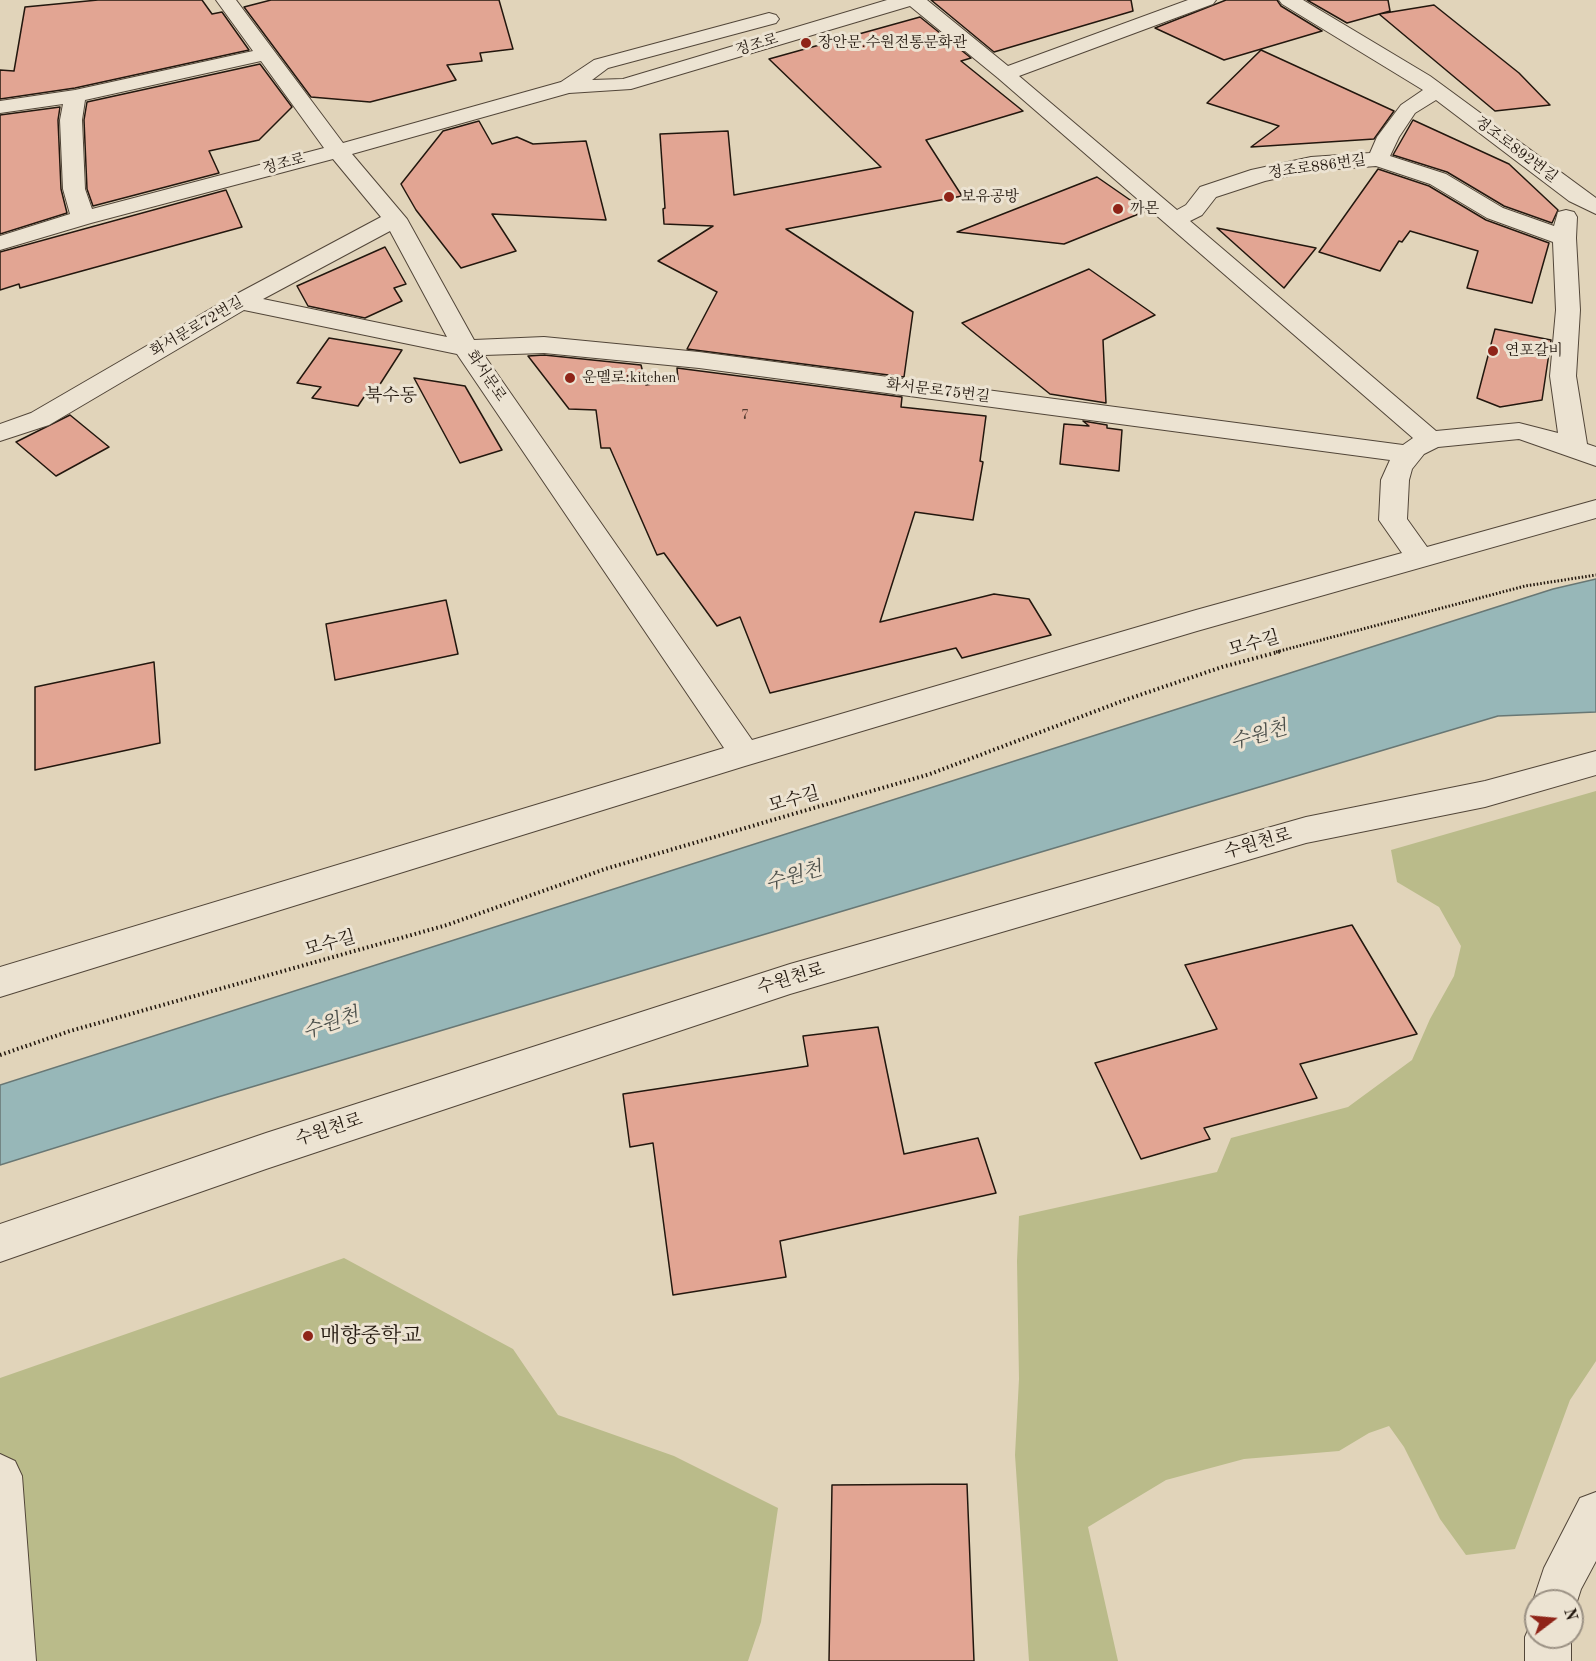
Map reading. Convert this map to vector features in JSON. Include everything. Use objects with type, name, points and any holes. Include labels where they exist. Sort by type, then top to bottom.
[{"type":"street","name":"화서문로","points":[[226,0],[337,150],[395,219],[466,348],[745,754]]},
{"type":"street","name":"정조로","points":[[0,243],[83,218],[568,87],[624,85],[908,0]]},
{"type":"street","points":[[915,0],[1005,74],[1174,220],[1420,447],[1399,467],[1395,480],[1393,520],[1420,558]]},
{"type":"street","points":[[1005,74],[1206,0]]},
{"type":"street","name":"정조로892번길","points":[[1289,0],[1437,90],[1557,181],[1596,207]]},
{"type":"street","name":"정조로","points":[[568,87],[601,64],[783,15]]},
{"type":"street","points":[[0,106],[75,96],[266,54]]},
{"type":"street","points":[[1378,159],[1388,137],[1408,110],[1437,90]]},
{"type":"street","points":[[75,96],[71,120],[74,189],[83,218]]},
{"type":"street","name":"정조로886번길","points":[[1174,220],[1194,210],[1208,192],[1259,175],[1311,165],[1378,159],[1437,179],[1495,213],[1564,238]]},
{"type":"street","points":[[1557,181],[1566,220],[1564,238],[1568,310],[1563,376],[1585,452]]},
{"type":"street","name":"화서문로72번길","points":[[0,433],[40,419],[240,302],[395,219]]},
{"type":"street","name":"화서문로75번길","points":[[240,302],[466,348],[544,345],[699,360],[1420,447],[1480,432],[1519,431],[1585,452]]},
{"type":"street","points":[[1585,452],[1596,422]]},
{"type":"street","points":[[0,982],[745,754],[1196,621],[1596,509]]},
{"type":"street","name":"수원천로","points":[[0,1243],[266,1151],[790,979],[1306,830],[1485,794],[1596,763]]},
{"type":"street","points":[[0,1476],[13,1661]]},
{"type":"street","points":[[1559,1589],[1596,1514]]},
{"type":"path","name":"모수길","points":[[0,1055],[70,1031],[447,925],[605,869],[930,774],[1222,666],[1525,586],[1596,574]]},
{"type":"green space","points":[[1596,791],[1596,1361],[1570,1400],[1515,1549],[1466,1555],[1440,1519],[1404,1447],[1389,1426],[1369,1433],[1339,1451],[1244,1459],[1166,1480],[1088,1527],[1118,1661],[1029,1661],[1015,1455],[1019,1379],[1017,1261],[1019,1216],[1217,1172],[1231,1138],[1348,1107],[1412,1060],[1430,1019],[1454,976],[1461,946],[1439,907],[1397,882],[1391,850]]},
{"type":"green space","name":"매향중학교","points":[[344,1258],[513,1349],[558,1415],[674,1456],[778,1508],[761,1622],[748,1661],[0,1661],[0,1378]]},
{"type":"water","name":"수원천","points":[[1596,579],[1596,712],[1498,716],[218,1097],[0,1165],[0,1085],[1553,589]]},
{"type":"building","points":[[98,0],[202,0],[212,14],[222,12],[249,50],[75,88],[0,99],[0,70],[14,71],[25,7]]},
{"type":"building","points":[[271,0],[499,0],[513,49],[480,53],[482,61],[447,65],[456,80],[370,102],[311,97],[244,7]]},
{"type":"building","points":[[931,0],[1131,0],[1133,11],[994,52]]},
{"type":"building","points":[[1226,0],[1277,0],[1281,6],[1322,31],[1224,60],[1155,28]]},
{"type":"building","points":[[1307,0],[1388,0],[1390,11],[1347,23]]},
{"type":"building","points":[[1434,5],[1519,73],[1550,105],[1495,111],[1379,14]]},
{"type":"building","points":[[920,17],[971,58],[961,61],[1023,111],[926,140],[962,196],[786,229],[913,312],[904,377],[687,349],[717,292],[658,261],[713,226],[664,224],[660,134],[728,131],[734,195],[881,167],[769,59]]},
{"type":"building","points":[[1261,50],[1394,111],[1374,139],[1251,147],[1279,126],[1207,103]]},
{"type":"building","points":[[260,64],[292,107],[259,140],[209,151],[219,173],[93,206],[87,189],[84,120],[87,102]]},
{"type":"building","points":[[60,107],[58,120],[61,189],[67,213],[0,234],[0,115]]},
{"type":"building","points":[[1413,120],[1509,164],[1558,210],[1552,223],[1504,206],[1447,172],[1393,155]]},
{"type":"building","points":[[479,121],[492,144],[517,137],[533,144],[586,141],[606,220],[492,214],[516,251],[461,268],[416,210],[401,184],[443,131]]},
{"type":"building","points":[[1378,169],[1429,186],[1486,220],[1549,243],[1532,303],[1467,288],[1478,251],[1410,231],[1402,242],[1399,241],[1380,271],[1319,252]]},
{"type":"building","points":[[1097,177],[1146,211],[1064,244],[957,232]]},
{"type":"building","points":[[226,190],[242,227],[20,288],[19,284],[0,290],[0,252]]},
{"type":"building","points":[[1217,228],[1316,248],[1284,288]]},
{"type":"building","points":[[385,247],[406,284],[394,288],[402,301],[365,318],[308,306],[297,286]]},
{"type":"building","points":[[1089,269],[1155,315],[1103,340],[1106,403],[1050,394],[962,323]]},
{"type":"building","points":[[1495,329],[1551,340],[1542,400],[1500,407],[1477,398]]},
{"type":"building","points":[[329,338],[402,350],[375,392],[368,391],[358,406],[312,398],[321,387],[297,383]]},
{"type":"building","points":[[544,355],[641,365],[646,385],[678,380],[677,368],[902,397],[901,407],[986,416],[980,461],[983,462],[973,520],[915,512],[880,622],[994,594],[1029,599],[1051,635],[962,658],[956,648],[770,693],[740,617],[717,626],[664,553],[657,555],[610,448],[601,448],[596,410],[569,409],[528,356]]},
{"type":"building","points":[[414,378],[465,386],[502,450],[460,463]]},
{"type":"building","points":[[70,415],[109,447],[56,476],[16,442]]},
{"type":"building","points":[[1083,421],[1122,430],[1119,471],[1060,464],[1064,424],[1089,426]]},
{"type":"building","points":[[446,600],[458,654],[335,680],[326,624]]},
{"type":"building","points":[[154,662],[160,743],[35,770],[35,687]]},
{"type":"building","points":[[1352,925],[1417,1034],[1300,1064],[1317,1098],[1204,1128],[1210,1139],[1141,1159],[1095,1063],[1217,1029],[1185,965]]},
{"type":"building","points":[[878,1027],[904,1154],[978,1138],[996,1193],[780,1241],[786,1277],[673,1295],[653,1143],[630,1147],[623,1094],[808,1066],[803,1036]]},
{"type":"building","points":[[967,1484],[974,1661],[829,1661],[832,1485]]},
{"type":"place","name":"장안문.수원전통문화관","points":[[806,43]]},
{"type":"place","name":"보유공방","points":[[949,197]]},
{"type":"place","name":"까몬","points":[[1118,209]]},
{"type":"place","name":"연포갈비","points":[[1493,351]]},
{"type":"place","name":"운멜로:kitchen","points":[[570,378]]},
{"type":"place","name":"매향중학교","points":[[308,1336]]},
{"type":"district","name":"북수동","points":[[391,396]]}]
